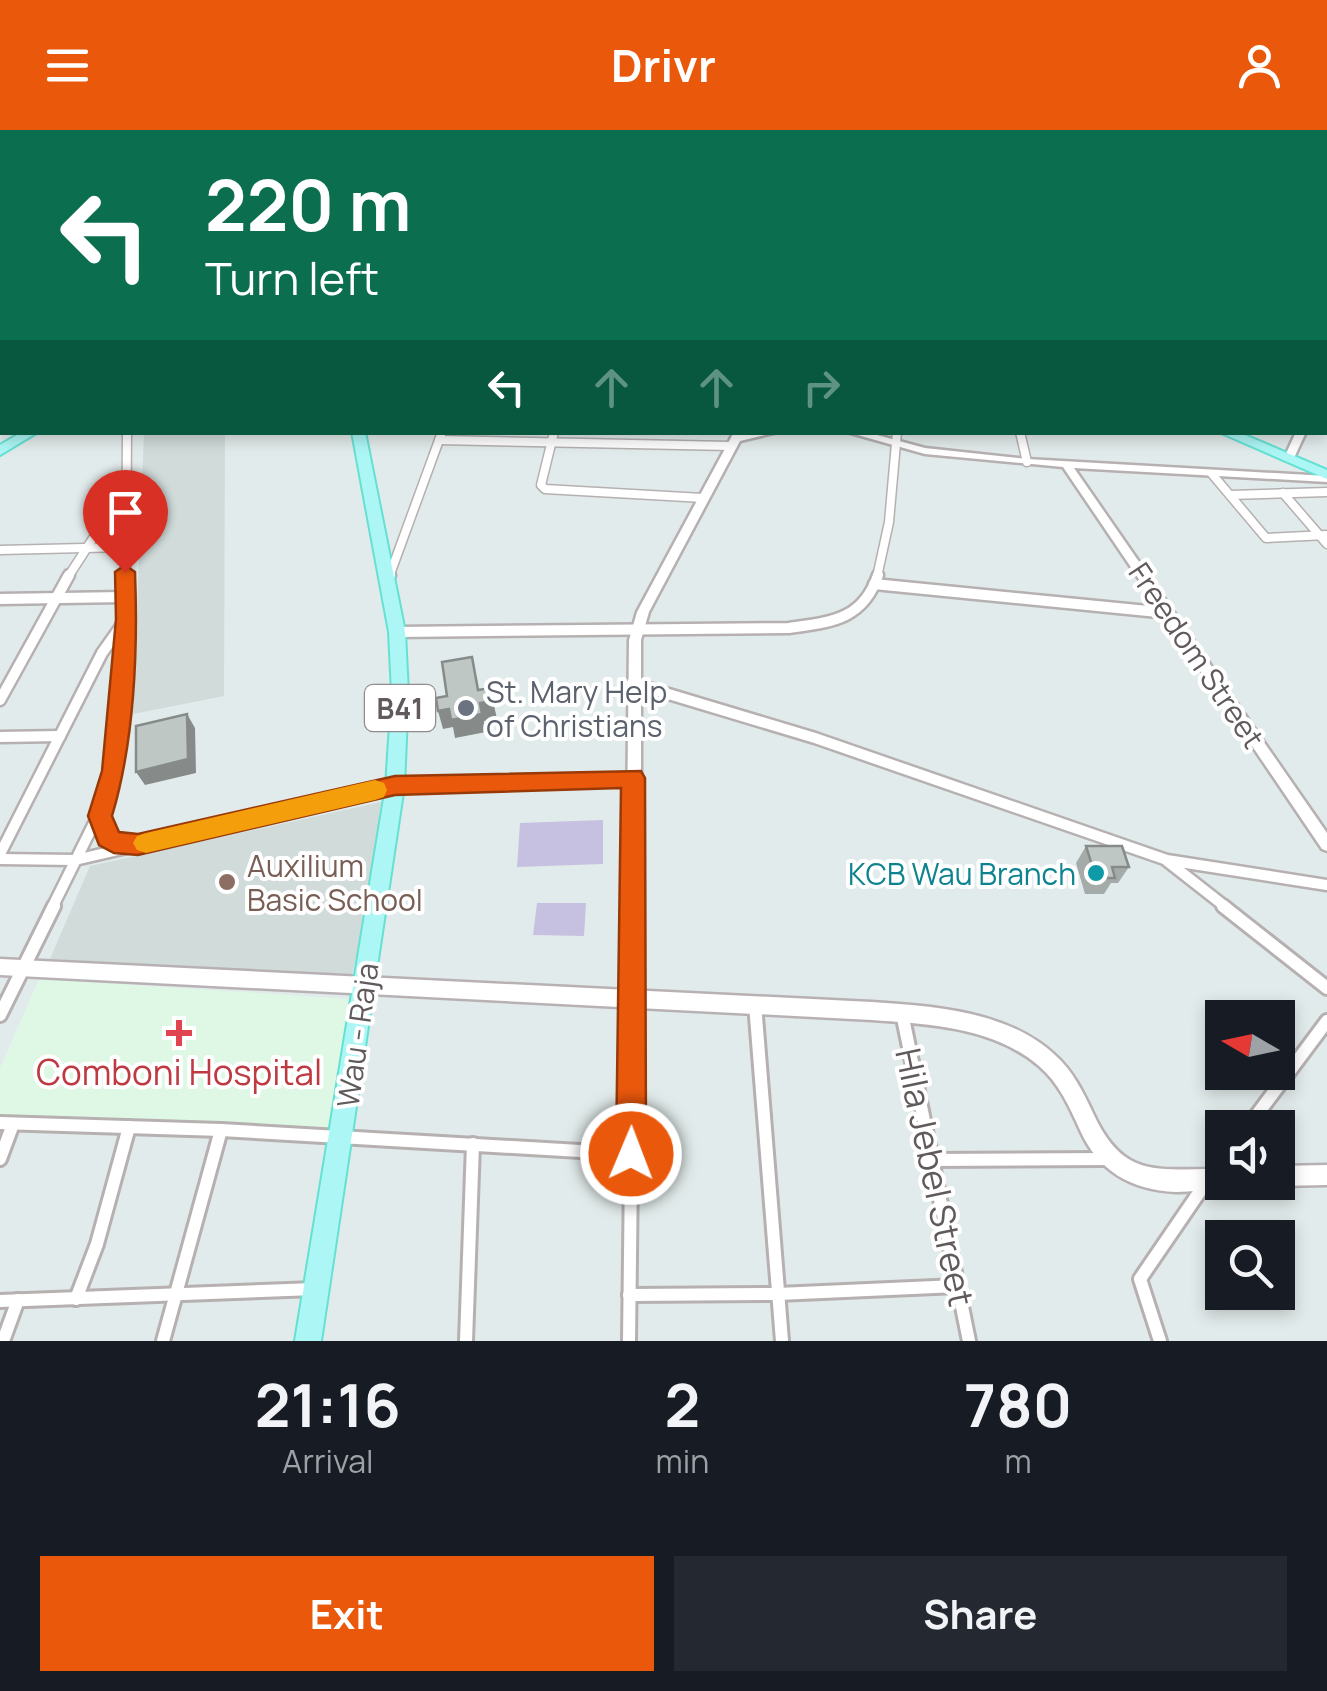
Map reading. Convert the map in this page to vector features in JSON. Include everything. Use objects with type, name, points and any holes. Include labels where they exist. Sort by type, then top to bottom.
[{"type":"main road","points":[[0,451],[27,435]]},
{"type":"main road","name":"Wau - Raja","points":[[308,1341],[395,786],[400,693],[398,632],[359,435]]},
{"type":"main road","points":[[1232,435],[1327,477]]},
{"type":"main road","points":[[0,967],[902,1014],[996,1031],[1048,1060],[1078,1099],[1092,1136],[1116,1167],[1170,1181],[1205,1179]]},
{"type":"main road","points":[[1295,1176],[1327,1175]]},
{"type":"street","points":[[127,435],[126,619],[114,771],[100,816],[107,838],[138,845]]},
{"type":"street","points":[[661,444],[662,435]]},
{"type":"street","points":[[1021,435],[1028,462]]},
{"type":"street","points":[[1289,458],[1300,435]]},
{"type":"street","points":[[388,581],[440,436],[553,437],[661,444],[735,439]]},
{"type":"street","points":[[553,437],[542,485],[545,489],[703,498]]},
{"type":"street","points":[[398,632],[638,627],[714,630],[799,626],[852,611],[864,604],[874,584],[887,526],[897,438],[925,451],[1028,462],[1327,477]]},
{"type":"street","points":[[629,1341],[632,684],[638,627],[735,439]]},
{"type":"street","name":"Freedom Street","points":[[1066,464],[1326,843]]},
{"type":"street","points":[[1212,474],[1266,538],[1323,535]]},
{"type":"street","points":[[0,700],[82,550],[128,484]]},
{"type":"street","points":[[1230,495],[1327,492]]},
{"type":"street","points":[[1283,493],[1327,544]]},
{"type":"street","points":[[0,550],[126,547]]},
{"type":"street","points":[[874,584],[1168,613]]},
{"type":"street","points":[[0,600],[124,596]]},
{"type":"street","points":[[126,619],[102,653],[0,857],[75,860],[395,786],[633,778]]},
{"type":"street","points":[[632,684],[815,738],[1167,860],[1327,885]]},
{"type":"street","points":[[0,736],[60,736]]},
{"type":"street","points":[[0,1015],[106,799]]},
{"type":"street","points":[[1167,860],[1327,988]]},
{"type":"street","points":[[754,1004],[782,1341]]},
{"type":"street","name":"Hila Jebel Street","points":[[902,1014],[969,1341]]},
{"type":"street","points":[[1260,1110],[1327,1021]]},
{"type":"street","points":[[0,1159],[6,1123],[342,1136],[631,1154]]},
{"type":"street","points":[[76,1298],[98,1244],[129,1127]]},
{"type":"street","points":[[164,1341],[221,1130]]},
{"type":"street","points":[[466,1341],[473,1144]]},
{"type":"street","points":[[929,1160],[1107,1159]]},
{"type":"street","points":[[1160,1341],[1140,1279],[1205,1192]]},
{"type":"street","points":[[629,1295],[778,1294],[957,1286]]},
{"type":"street","points":[[0,1301],[316,1289]]},
{"type":"street","points":[[3,1341],[18,1300]]},
{"type":"shaded area","points":[[144,435],[225,435],[224,696],[133,714]]},
{"type":"shaded area","name":"Auxilium Basic School","points":[[381,802],[370,898],[351,979],[50,959],[90,866]]},
{"type":"shaded area","points":[[603,820],[603,864],[517,867],[520,823]]},
{"type":"shaded area","points":[[537,903],[586,903],[584,936],[533,935]]},
{"type":"shaded area","name":"Comboni Hospital","points":[[39,979],[349,999],[330,1128],[0,1115],[0,1068]]},
{"type":"building","points":[[472,657],[478,690],[491,688],[493,701],[480,703],[482,714],[451,720],[449,709],[438,711],[436,698],[447,696],[442,662]]},
{"type":"building","points":[[187,714],[188,759],[136,772],[136,726]]},
{"type":"building","points":[[1086,846],[1122,846],[1129,867],[1112,867],[1115,878],[1096,878]]},
{"type":"slow traffic","points":[[146,843],[375,790]]},
{"type":"place","name":"St. Mary Help of Christians","points":[[466,708]]},
{"type":"place","name":"KCB Wau Branch","points":[[1096,873]]},
{"type":"place","name":"Auxilium Basic School","points":[[227,882]]},
{"type":"place","name":"Comboni Hospital","points":[[179,1033]]},
{"type":"route","points":[[125,572],[126,619],[114,771],[100,816],[107,838],[114,842],[138,845],[395,786],[633,778],[631,1154]]}]
